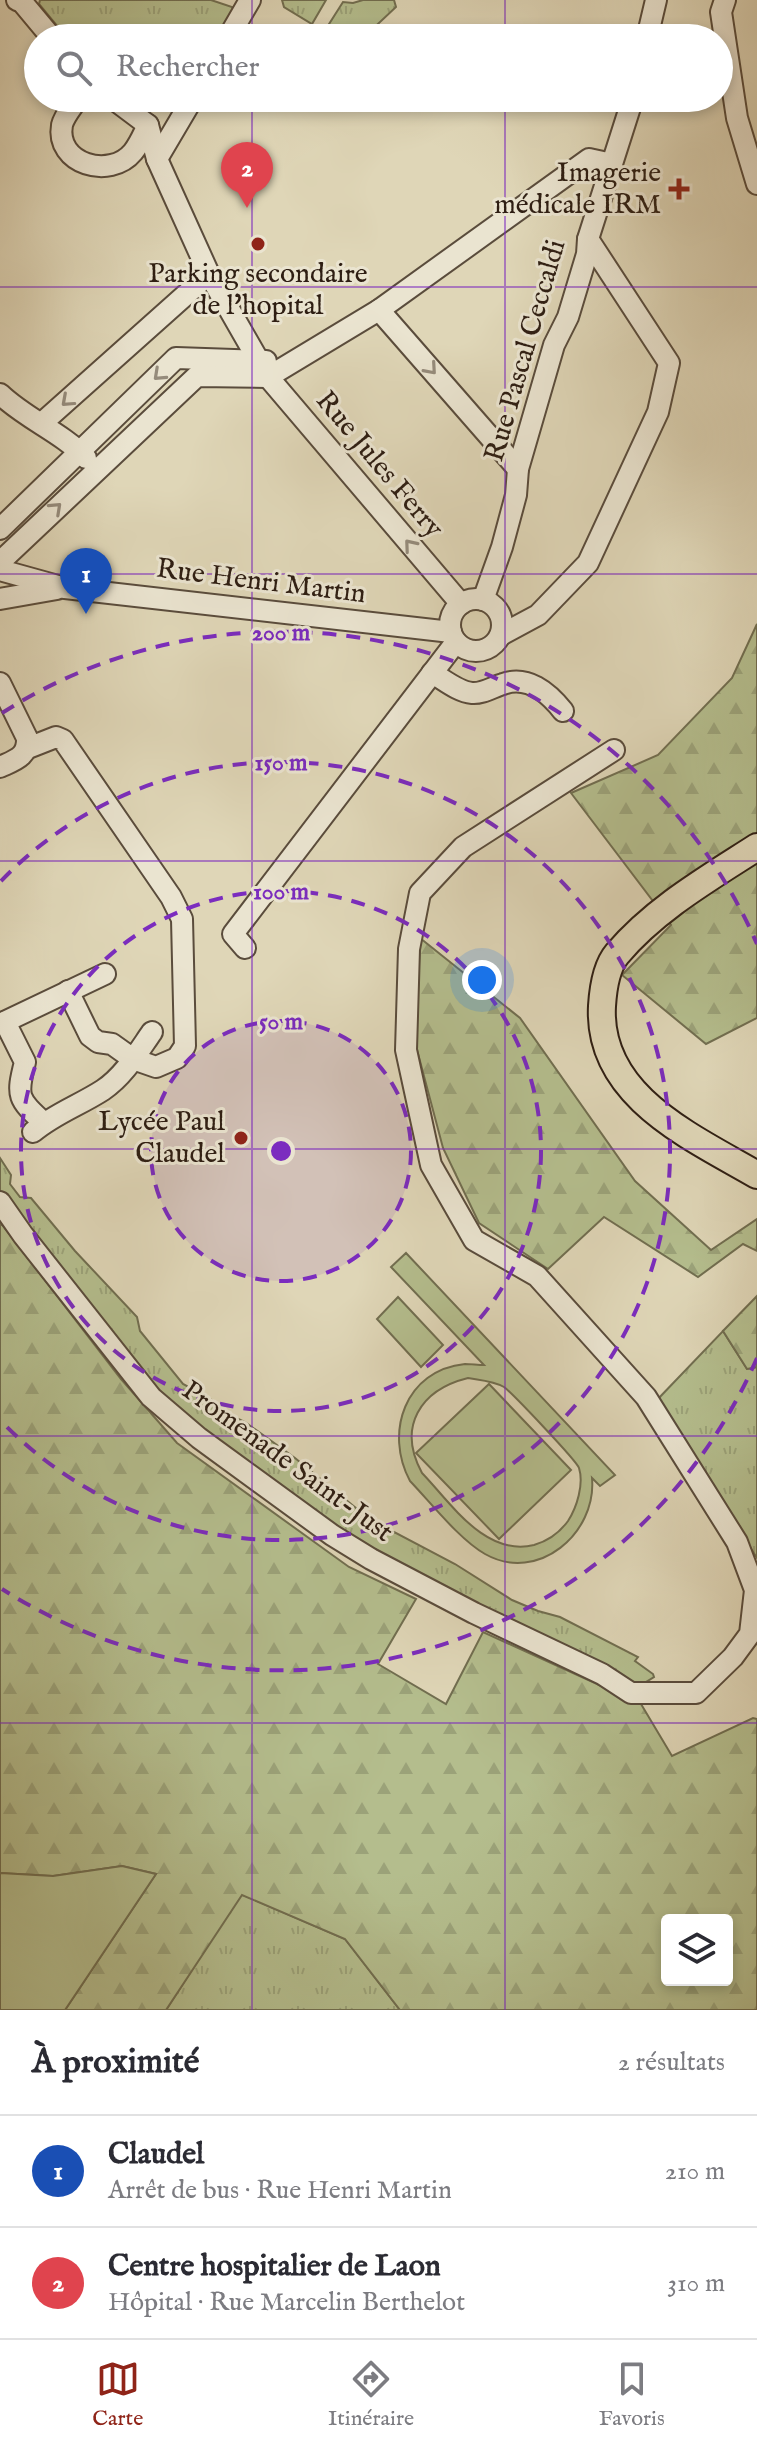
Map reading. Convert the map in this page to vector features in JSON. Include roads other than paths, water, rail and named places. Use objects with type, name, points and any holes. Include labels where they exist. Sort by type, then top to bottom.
[{"type":"main road","points":[[757,847],[680,897],[615,956],[603,989],[601,1022],[624,1082],[658,1116],[757,1175]]},
{"type":"street","points":[[236,24],[250,0]]},
{"type":"street","points":[[650,24],[656,0]]},
{"type":"street","points":[[723,24],[721,12],[725,0]]},
{"type":"street","points":[[26,3],[42,24]]},
{"type":"street","points":[[733,92],[737,118],[757,184]]},
{"type":"street","points":[[69,112],[62,124],[63,138],[69,151],[91,167],[104,168],[133,153],[148,125],[131,112]]},
{"type":"street","points":[[157,159],[185,112]]},
{"type":"street","name":"Rue Pascal Ceccaldi","points":[[483,600],[502,547],[516,495],[518,469],[554,345],[568,317],[587,254],[588,239],[629,112]]},
{"type":"street","name":"Rue Jules Ferry","points":[[148,125],[157,159],[209,274],[263,369],[461,604]]},
{"type":"street","points":[[0,562],[197,376],[290,364],[379,310],[589,159],[612,164]]},
{"type":"street","points":[[501,635],[501,617],[491,604],[483,600],[461,604],[452,617],[454,637],[463,648],[481,651],[489,648],[501,635],[538,615],[588,563],[658,412],[669,363],[588,239]]},
{"type":"street","points":[[42,423],[209,274]]},
{"type":"street","points":[[379,310],[518,469]]},
{"type":"street","points":[[0,529],[176,358],[263,369]]},
{"type":"street","points":[[0,394],[16,409],[42,423],[79,451],[97,470]]},
{"type":"street","points":[[0,573],[0,587]]},
{"type":"street","name":"Rue Henri Martin","points":[[0,573],[65,588],[454,637]]},
{"type":"street","name":"Rue Henri Martin","points":[[0,599],[65,588]]},
{"type":"street","points":[[245,948],[233,934],[432,673],[454,637]]},
{"type":"street","points":[[432,673],[466,692],[477,693],[514,680],[533,685],[553,699],[563,711]]},
{"type":"street","points":[[0,683],[27,738],[28,748]]},
{"type":"street","points":[[0,767],[23,756],[28,748],[56,737],[63,740],[171,897],[182,919],[185,1046],[177,1058],[156,1067],[133,1059],[112,1044],[98,1042],[90,1036],[68,991]]},
{"type":"street","name":"Promenade Saint-Just","points":[[0,1202],[151,1397],[199,1438],[332,1535],[474,1613],[602,1674],[631,1693],[696,1693],[733,1657],[750,1634],[755,1590],[737,1542],[646,1397],[537,1276],[474,1240],[431,1165],[406,1050],[409,949],[420,893],[463,847],[614,750]]},
{"type":"street","points":[[105,974],[2,1023],[25,1062],[19,1089],[39,1127],[106,1088],[133,1059],[152,1032]]},
{"type":"place","name":"Imagerie médicale IRM","points":[[679,189]]},
{"type":"place","name":"Centre hospitalier de Laon","points":[[247,208]]},
{"type":"place","name":"Parking secondaire de l'hopital","points":[[258,244]]},
{"type":"place","name":"Claudel","points":[[86,614]]},
{"type":"place","name":"Lycée Paul Claudel","points":[[241,1138]]}]
